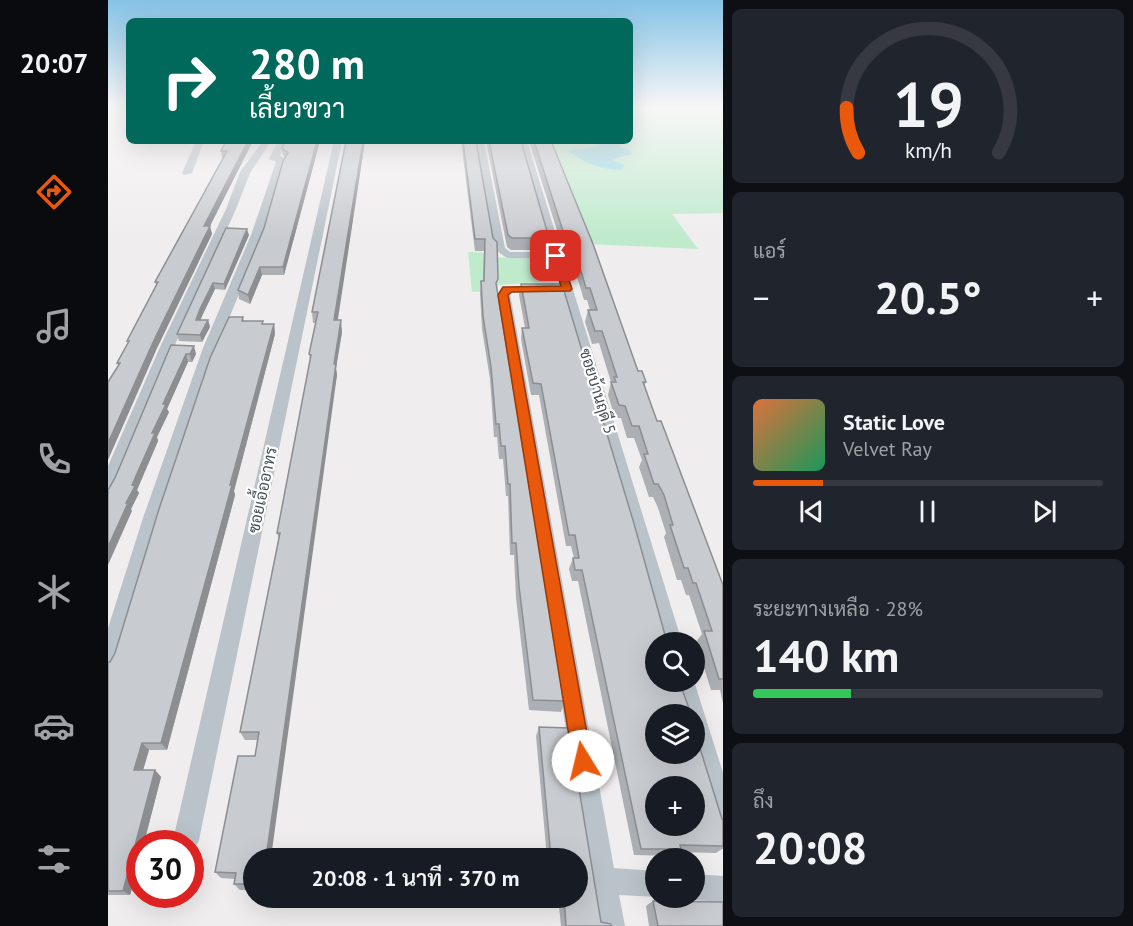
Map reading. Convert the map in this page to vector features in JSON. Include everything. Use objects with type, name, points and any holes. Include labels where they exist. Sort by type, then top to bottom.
[{"type":"street","points":[[187,173],[196,151]]},
{"type":"street","points":[[108,485],[172,347],[245,172],[260,151]]},
{"type":"street","points":[[108,661],[204,348],[257,235],[277,167],[282,159],[274,159],[278,151]]},
{"type":"street","name":"ซอยเอื้ออาทร","points":[[188,830],[336,151]]},
{"type":"street","points":[[482,151],[500,249],[507,255],[556,256]]},
{"type":"street","name":"ซอยบ้านฤดี 5","points":[[526,151],[669,632]]},
{"type":"street","points":[[567,289],[512,289],[506,290],[503,295],[611,926]]},
{"type":"street","points":[[705,756],[723,816]]},
{"type":"street","points":[[602,880],[645,883]]},
{"type":"street","points":[[705,888],[723,889]]},
{"type":"green space","points":[[554,151],[568,151],[589,163],[620,170],[609,160],[626,157],[622,151],[723,151],[723,213],[672,214],[698,249],[588,244]]},
{"type":"green space","points":[[468,252],[491,253],[494,257],[548,260],[557,281],[498,285],[497,291],[472,292]]},
{"type":"water","points":[[566,151],[630,151],[632,154],[612,160],[625,165],[621,170],[590,164]]},
{"type":"building","points":[[227,151],[243,151],[204,226],[210,226],[155,338],[108,443],[108,382],[120,363],[117,363],[129,341],[127,341],[158,282],[155,282]]},
{"type":"building","points":[[286,151],[314,151],[283,267],[260,267],[248,295],[238,290],[264,228],[283,161],[288,153]]},
{"type":"building","points":[[344,151],[361,151],[334,320],[341,320],[334,364],[336,364],[267,848],[243,848],[243,884],[234,884],[236,873],[215,872],[238,756],[255,756],[259,732],[240,732],[280,533],[277,533],[318,312],[312,312]]},
{"type":"building","points":[[464,151],[478,151],[493,238],[497,242],[498,279],[496,283],[565,701],[533,700],[516,543],[512,543],[510,484],[508,484],[505,446],[501,446],[499,424],[496,424],[491,367],[483,316],[481,281],[484,281],[485,239],[475,239]]},
{"type":"building","points":[[491,151],[524,151],[549,238],[512,238],[508,235]]},
{"type":"building","points":[[537,151],[555,151],[593,244],[638,371],[642,371],[646,382],[643,382],[657,421],[661,421],[723,585],[723,679],[719,679],[704,631],[712,631],[696,583],[693,583],[688,568],[684,568],[670,525],[673,525],[664,495],[658,484],[654,484],[644,454],[648,454],[639,426],[632,426],[625,406],[619,405],[611,382],[616,382],[614,377],[617,377],[602,331],[595,331],[588,310],[597,310],[590,288],[586,288],[569,231],[563,231]]},
{"type":"building","points":[[226,228],[247,229],[224,284],[213,283],[196,320],[208,320],[200,335],[177,334]]},
{"type":"building","points":[[521,284],[562,284],[664,632],[645,632],[645,692],[683,692],[687,704],[645,704],[645,764],[705,764],[723,819],[723,846],[680,845],[681,848],[641,849],[582,570],[575,570],[573,558],[579,558],[575,535],[569,535],[541,384],[533,383],[522,328],[529,328]]},
{"type":"building","points":[[229,317],[243,317],[242,321],[263,321],[262,324],[274,324],[161,743],[142,743],[134,770],[155,770],[139,830],[126,830],[126,880],[123,891],[108,891],[108,662],[115,653],[159,509],[210,358]]},
{"type":"building","points":[[171,345],[194,346],[190,354],[186,354],[163,404],[166,404],[132,485],[135,486],[108,547],[108,490]]},
{"type":"building","points":[[539,727],[569,728],[601,922],[611,924],[611,926],[566,926],[565,908],[588,908],[588,848],[550,848]]},
{"type":"building","points":[[705,902],[723,902],[723,926],[658,926],[654,908],[705,908]]},
{"type":"route","points":[[556,256],[567,289],[512,289],[506,290],[503,295],[583,761]]}]
